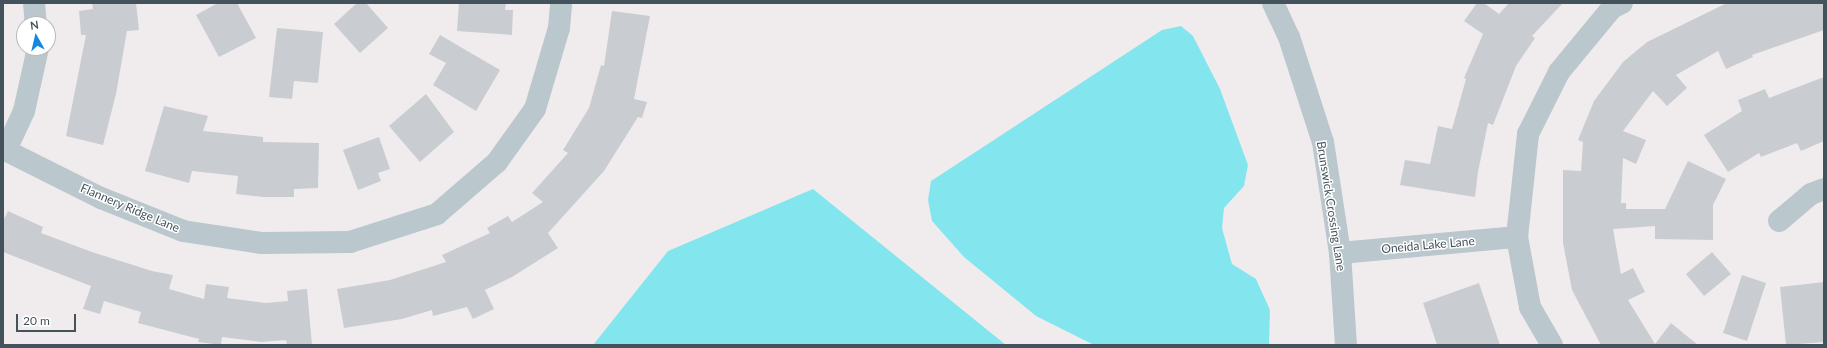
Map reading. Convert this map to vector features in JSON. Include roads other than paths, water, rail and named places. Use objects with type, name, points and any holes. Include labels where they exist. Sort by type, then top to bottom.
[{"type":"street","points":[[34,3],[35,16]]},
{"type":"street","name":"Flannery Ridge Lane","points":[[5,150],[101,198],[183,231],[261,244],[350,242],[436,214],[497,162],[535,109],[559,28],[561,3]]},
{"type":"street","name":"Brunswick Crossing Lane","points":[[1273,3],[1289,37],[1323,142],[1340,253],[1346,345]]},
{"type":"street","points":[[1552,345],[1530,307],[1516,237],[1528,134],[1559,72],[1612,8],[1622,3]]},
{"type":"street","points":[[5,150],[24,111],[36,56]]},
{"type":"street","points":[[1779,221],[1811,194],[1824,189]]},
{"type":"street","name":"Oneida Lake Lane","points":[[1340,253],[1516,237]]},
{"type":"water","points":[[1181,26],[1193,36],[1220,89],[1248,165],[1244,186],[1224,208],[1222,228],[1232,264],[1256,279],[1270,310],[1269,345],[1094,345],[1036,316],[964,257],[932,221],[928,200],[931,181],[1162,30]]},
{"type":"water","points":[[813,189],[1006,345],[593,345],[668,251]]}]
